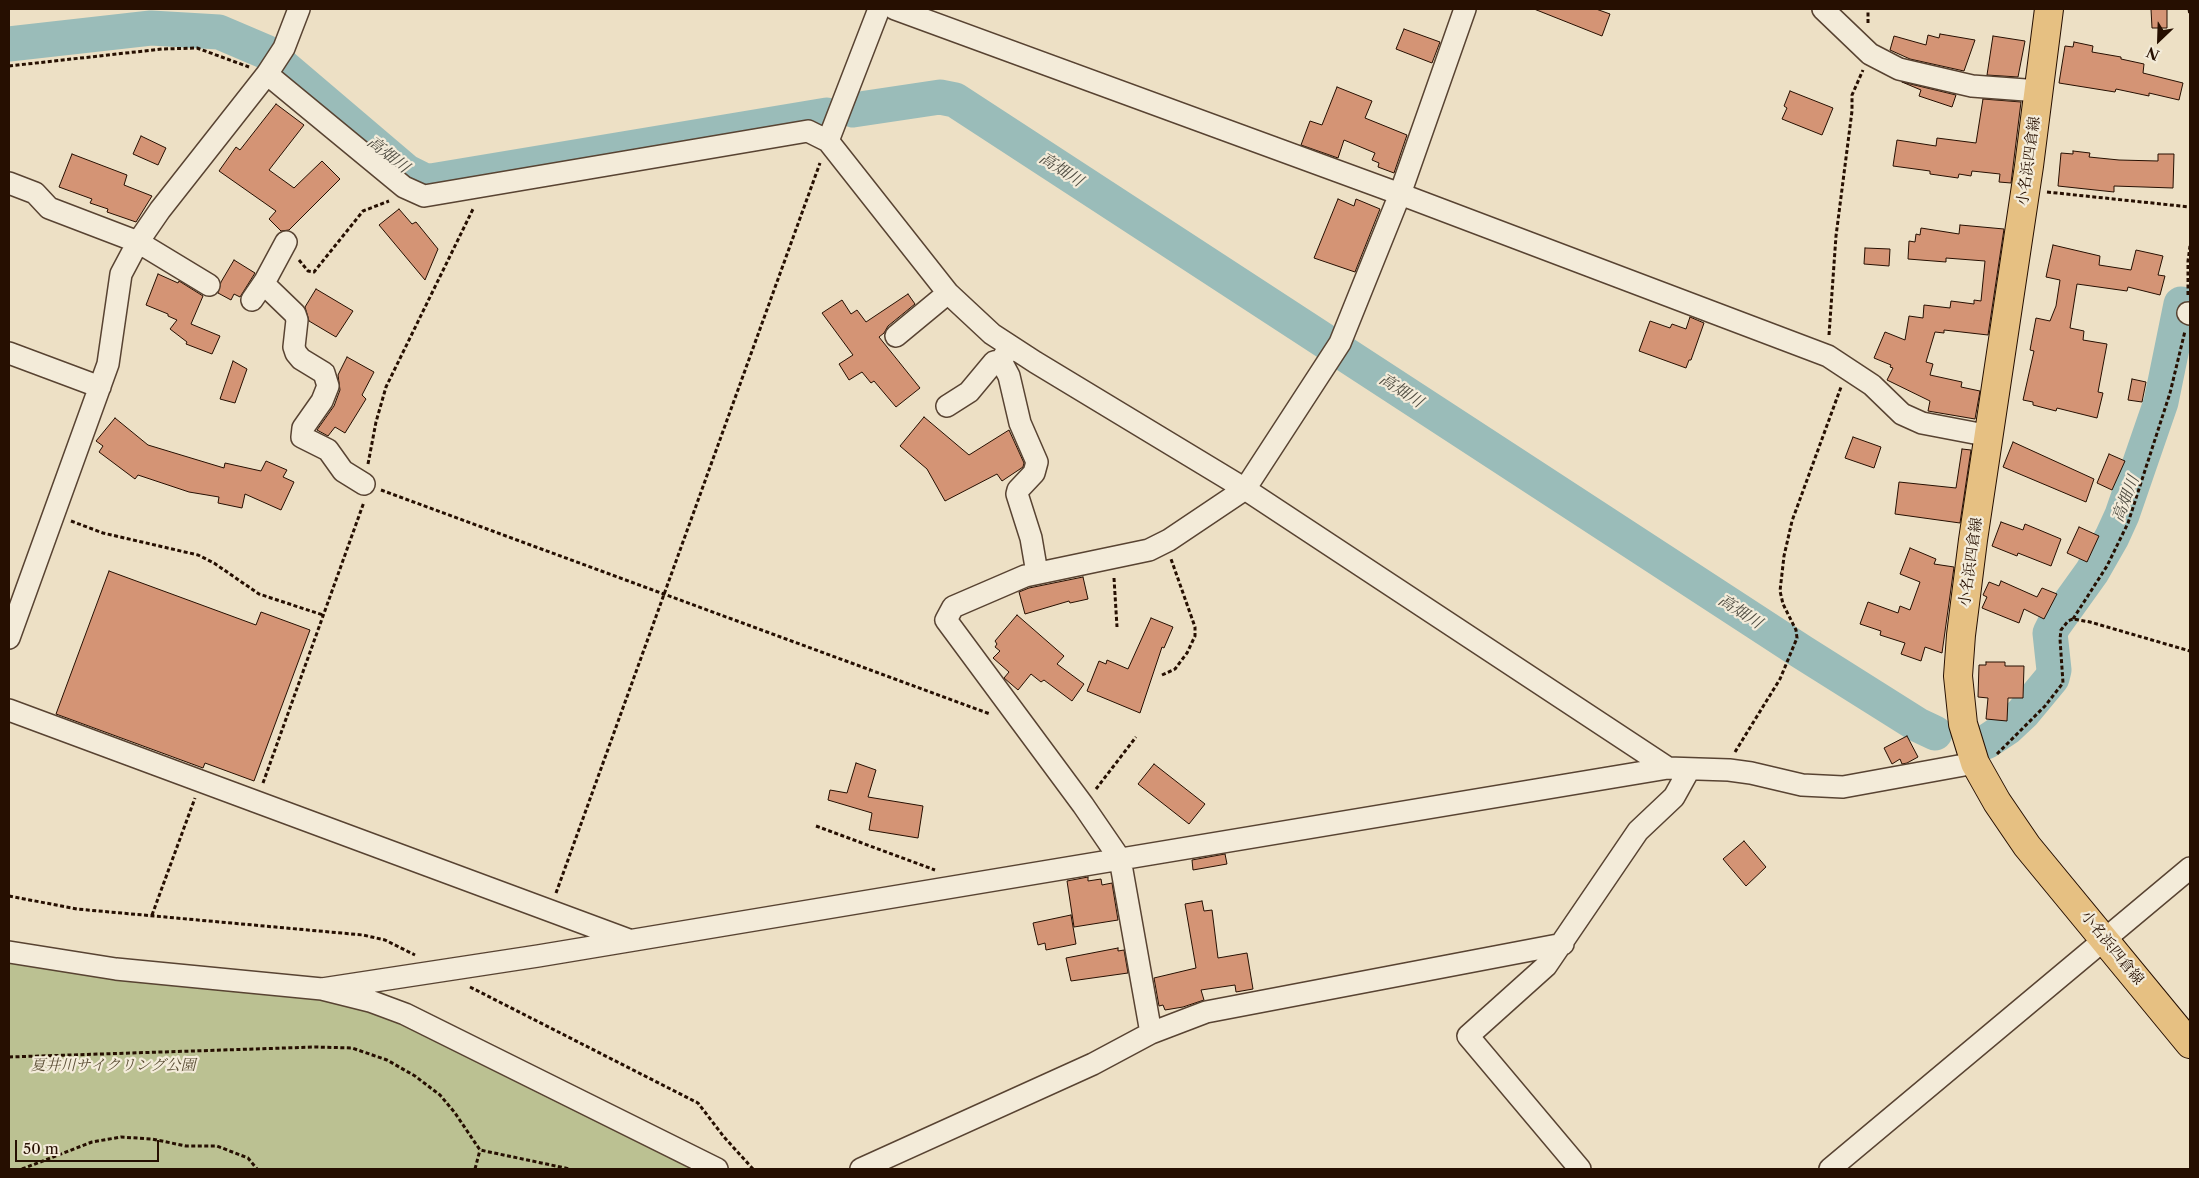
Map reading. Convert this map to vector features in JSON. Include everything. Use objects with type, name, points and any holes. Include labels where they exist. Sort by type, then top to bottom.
[{"type":"main road","name":"小名浜四倉線","points":[[2049,9],[1990,436],[1973,540],[1958,676],[1962,724],[1975,763],[1997,802],[2027,846],[2190,1044]]},
{"type":"street","points":[[9,638],[108,364],[122,274],[138,242],[160,210],[270,71],[284,48],[299,9]]},
{"type":"street","points":[[828,141],[878,9]]},
{"type":"street","points":[[895,9],[1400,194],[1828,356],[1872,385],[1902,414],[1922,423],[1990,436]]},
{"type":"street","points":[[1151,1033],[1120,859],[1083,805],[946,620],[954,607],[1025,576],[1149,550],[1244,489],[1336,349],[1400,194],[1465,9]]},
{"type":"street","points":[[1823,9],[1870,54],[1899,69],[1972,86],[2039,91]]},
{"type":"street","points":[[270,71],[404,187],[424,196],[808,131],[828,141],[948,293],[1006,353],[1244,489],[1679,769]]},
{"type":"street","points":[[9,183],[34,193],[49,208],[138,242],[209,285]]},
{"type":"street","points":[[252,300],[265,281],[266,275],[286,242]]},
{"type":"street","points":[[265,281],[266,286],[295,314],[297,320],[294,348],[296,353],[301,359],[324,373],[327,381],[328,386],[325,395],[305,424],[301,434],[302,437],[328,450],[343,471],[364,484]]},
{"type":"street","points":[[896,336],[948,293]]},
{"type":"street","points":[[9,353],[100,387]]},
{"type":"street","points":[[947,406],[969,392],[994,362],[1006,353]]},
{"type":"street","points":[[1006,353],[1009,376],[1020,423],[1037,462],[1034,473],[1018,490],[1017,494],[1031,538],[1037,573]]},
{"type":"street","points":[[9,710],[629,940]]},
{"type":"street","points":[[322,989],[1679,769],[1729,770],[1802,785],[1843,787],[1975,763]]},
{"type":"street","points":[[1580,1169],[1468,1036],[1546,966],[1638,832],[1674,797],[1679,769]]},
{"type":"street","points":[[1830,1169],[2190,868]]},
{"type":"street","points":[[860,1169],[1093,1064],[1151,1033],[1206,1012],[1562,944]]},
{"type":"street","points":[[9,952],[116,969],[322,989],[370,1001],[405,1014],[717,1169]]},
{"type":"path","points":[[1828,356],[1836,236],[1852,111],[1852,95],[1870,54],[1868,9]]},
{"type":"path","points":[[2189,9],[2190,15]]},
{"type":"path","points":[[9,66],[162,49],[197,48],[270,71]]},
{"type":"path","points":[[550,911],[828,141]]},
{"type":"path","points":[[256,803],[366,496],[364,484],[376,422],[386,388],[484,186]]},
{"type":"path","points":[[2025,190],[2190,207]]},
{"type":"path","points":[[286,242],[302,265],[308,271],[314,272],[363,211],[414,193]]},
{"type":"path","points":[[1975,763],[1998,753],[2057,693],[2063,683],[2061,630],[2065,623],[2073,619],[2107,566],[2128,523],[2170,393],[2189,313],[2188,261],[2190,246]]},
{"type":"path","points":[[1729,770],[1731,757],[1780,679],[1797,638],[1796,630],[1783,604],[1780,590],[1784,556],[1792,521],[1848,368]]},
{"type":"path","points":[[364,484],[1025,727]]},
{"type":"path","points":[[54,516],[103,532],[198,555],[214,563],[259,594],[323,615]]},
{"type":"path","points":[[1162,675],[1175,669],[1187,653],[1195,636],[1194,627],[1164,542]]},
{"type":"path","points":[[1113,557],[1117,627]]},
{"type":"path","points":[[2073,619],[2190,650]]},
{"type":"path","points":[[1083,805],[1136,737]]},
{"type":"path","points":[[152,915],[200,782]]},
{"type":"path","points":[[816,826],[947,874],[952,877],[956,886]]},
{"type":"path","points":[[9,1057],[315,1047],[352,1048],[387,1060],[415,1076],[440,1096],[455,1113],[480,1150],[570,1169]]},
{"type":"path","points":[[22,1169],[92,1142],[121,1137],[152,1139],[186,1146],[217,1146],[248,1158],[257,1169]]},
{"type":"path","points":[[475,1169],[480,1150]]},
{"type":"green space","name":"夏井川サイクリング公園","points":[[9,947],[40,954],[370,986],[718,1162],[727,1169],[9,1169]]},
{"type":"building","points":[[1534,9],[1596,9],[1610,14],[1602,36]]},
{"type":"building","points":[[2151,9],[2167,9],[2167,28],[2152,28]]},
{"type":"building","points":[[1404,29],[1440,42],[1432,63],[1396,49]]},
{"type":"building","points":[[1940,34],[1975,40],[1964,71],[1910,59],[1890,50],[1894,36],[1926,45],[1928,35],[1939,38]]},
{"type":"building","points":[[1993,36],[2025,41],[2018,77],[1987,75]]},
{"type":"building","points":[[2074,42],[2093,46],[2092,52],[2121,57],[2121,59],[2144,64],[2143,73],[2183,83],[2179,100],[2149,93],[2149,96],[2116,89],[2115,92],[2059,83],[2065,46],[2073,47]]},
{"type":"building","points":[[1902,82],[1956,95],[1952,107],[1919,96],[1921,90]]},
{"type":"building","points":[[1337,87],[1372,101],[1365,118],[1407,135],[1394,173],[1378,167],[1379,163],[1372,160],[1375,153],[1344,140],[1338,158],[1301,145],[1310,121],[1322,125]]},
{"type":"building","points":[[1790,91],[1833,108],[1822,135],[1782,119],[1787,108],[1784,106]]},
{"type":"building","points":[[1983,99],[2021,102],[2011,183],[1999,182],[2000,174],[1972,171],[1971,176],[1959,174],[1958,178],[1930,174],[1930,171],[1893,166],[1897,140],[1936,146],[1937,138],[1976,143]]},
{"type":"building","points":[[276,104],[304,125],[269,170],[294,188],[322,161],[340,179],[289,230],[281,231],[269,219],[276,211],[219,171],[236,147],[240,150]]},
{"type":"building","points":[[141,136],[166,148],[158,165],[133,154]]},
{"type":"building","points":[[2073,151],[2090,153],[2089,157],[2119,160],[2158,161],[2158,154],[2174,154],[2173,188],[2114,186],[2114,192],[2058,186],[2061,153],[2073,154]]},
{"type":"building","points":[[72,154],[127,175],[124,185],[152,196],[136,222],[107,212],[108,209],[90,203],[92,199],[59,187]]},
{"type":"building","points":[[1338,199],[1354,206],[1356,199],[1380,209],[1355,272],[1314,258]]},
{"type":"building","points":[[399,209],[412,224],[416,222],[438,249],[425,280],[379,225]]},
{"type":"building","points":[[1960,225],[2004,229],[1988,335],[1944,330],[1944,333],[1935,332],[1926,362],[1933,364],[1930,375],[1962,382],[1961,387],[1980,391],[1975,419],[1928,411],[1930,401],[1887,380],[1893,368],[1890,367],[1891,365],[1874,358],[1885,332],[1905,340],[1909,316],[1923,318],[1924,305],[1950,308],[1951,301],[1974,304],[1974,300],[1981,301],[1985,261],[1946,258],[1946,262],[1908,259],[1909,241],[1915,242],[1916,234],[1920,235],[1921,228],[1959,234]]},
{"type":"building","points":[[2053,245],[2100,256],[2099,265],[2131,270],[2136,250],[2163,256],[2158,275],[2165,276],[2160,295],[2128,287],[2127,291],[2077,284],[2070,328],[2084,331],[2083,340],[2107,344],[2098,392],[2103,393],[2097,418],[2057,408],[2056,411],[2033,405],[2033,402],[2023,400],[2034,351],[2030,350],[2036,318],[2050,321],[2056,306],[2060,280],[2046,277]]},
{"type":"building","points":[[1865,248],[1890,249],[1889,266],[1864,264]]},
{"type":"building","points":[[234,260],[255,273],[240,297],[234,294],[231,300],[218,293],[221,282]]},
{"type":"building","points":[[158,274],[178,283],[179,281],[203,296],[191,324],[220,336],[212,354],[186,344],[187,342],[170,329],[177,320],[146,305]]},
{"type":"building","points":[[316,289],[353,311],[336,337],[309,321],[305,307]]},
{"type":"building","points":[[908,294],[915,304],[888,326],[879,337],[920,388],[896,407],[874,381],[871,383],[862,372],[849,380],[839,364],[853,355],[822,313],[842,300],[851,314],[857,310],[866,322]]},
{"type":"building","points":[[1690,317],[1704,323],[1691,360],[1689,360],[1686,368],[1639,351],[1650,321],[1670,328],[1672,324],[1686,329]]},
{"type":"building","points":[[347,357],[374,372],[362,395],[366,399],[345,433],[335,427],[328,436],[317,430],[334,406],[340,390],[338,375]]},
{"type":"building","points":[[233,361],[247,369],[235,403],[220,399]]},
{"type":"building","points":[[2132,379],[2146,382],[2142,402],[2128,400]]},
{"type":"building","points":[[924,417],[969,455],[1009,430],[1024,463],[1023,467],[1002,481],[997,474],[945,501],[927,469],[900,446]]},
{"type":"building","points":[[115,418],[148,445],[224,468],[225,463],[261,471],[266,461],[287,470],[283,477],[294,482],[281,510],[245,494],[242,508],[218,503],[219,497],[189,492],[138,475],[135,479],[99,452],[103,446],[96,441]]},
{"type":"building","points":[[1853,437],[1881,447],[1874,468],[1845,458]]},
{"type":"building","points":[[2013,442],[2094,479],[2086,502],[2003,467]]},
{"type":"building","points":[[1962,449],[1971,450],[1960,523],[1895,514],[1899,482],[1956,488]]},
{"type":"building","points":[[2109,454],[2125,461],[2112,490],[2097,483]]},
{"type":"building","points":[[2001,522],[2023,530],[2025,524],[2061,539],[2051,566],[2018,553],[2017,556],[1992,546]]},
{"type":"building","points":[[2079,527],[2099,536],[2087,562],[2067,553]]},
{"type":"building","points":[[1910,548],[1936,559],[1934,564],[1954,567],[1942,653],[1925,647],[1921,661],[1901,654],[1905,643],[1880,635],[1881,631],[1860,624],[1868,602],[1898,613],[1900,606],[1910,610],[1920,582],[1900,574]]},
{"type":"building","points":[[109,571],[256,625],[261,612],[310,630],[254,781],[205,763],[203,768],[56,714]]},
{"type":"building","points":[[1083,577],[1088,599],[1070,603],[1069,601],[1025,614],[1019,592],[1029,588]]},
{"type":"building","points":[[2001,581],[2037,597],[2042,588],[2057,594],[2044,619],[2024,609],[2019,623],[1982,608],[1987,597],[1983,595],[1989,582],[1999,586]]},
{"type":"building","points":[[1017,615],[1064,656],[1057,664],[1084,684],[1072,701],[1044,680],[1041,682],[1031,674],[1018,690],[1004,678],[1009,672],[993,658],[1000,651],[995,647],[997,644],[995,641]]},
{"type":"building","points":[[1151,618],[1173,627],[1164,648],[1162,647],[1140,713],[1087,691],[1099,661],[1106,664],[1107,660],[1128,669]]},
{"type":"building","points":[[1986,662],[2005,662],[2005,666],[2024,666],[2023,698],[2008,698],[2007,721],[1986,719],[1988,698],[1978,697],[1979,665],[1986,665]]},
{"type":"building","points":[[1907,736],[1918,757],[1907,763],[1902,764],[1900,759],[1892,764],[1884,748]]},
{"type":"building","points":[[856,763],[876,770],[868,797],[923,806],[918,838],[869,830],[872,813],[828,800],[830,790],[847,793]]},
{"type":"building","points":[[1154,764],[1205,804],[1189,824],[1138,784]]},
{"type":"building","points":[[1744,841],[1766,867],[1746,886],[1723,859]]},
{"type":"building","points":[[1225,854],[1227,864],[1193,870],[1192,860]]},
{"type":"building","points":[[1088,877],[1088,881],[1101,879],[1102,885],[1112,883],[1118,920],[1074,927],[1067,881]]},
{"type":"building","points":[[1202,901],[1204,911],[1212,910],[1218,958],[1247,953],[1253,989],[1236,992],[1235,985],[1201,990],[1204,1000],[1183,1007],[1165,1010],[1163,1005],[1159,1006],[1154,978],[1196,968],[1185,904]]},
{"type":"building","points":[[1071,915],[1076,944],[1046,950],[1045,943],[1038,945],[1033,923]]},
{"type":"building","points":[[1118,948],[1118,951],[1124,950],[1128,973],[1071,981],[1066,958]]},
{"type":"waterway","name":"高畑川","points":[[9,44],[151,28],[219,32],[266,52],[407,172],[423,180],[431,181],[827,115]]},
{"type":"waterway","name":"高畑川","points":[[853,110],[940,97],[955,100],[1802,652],[1918,725],[1935,733]]},
{"type":"waterway","name":"高畑川","points":[[1986,742],[2007,728],[2023,713],[2052,678],[2054,670],[2050,633],[2092,572],[2122,515],[2161,402],[2181,304]]}]
